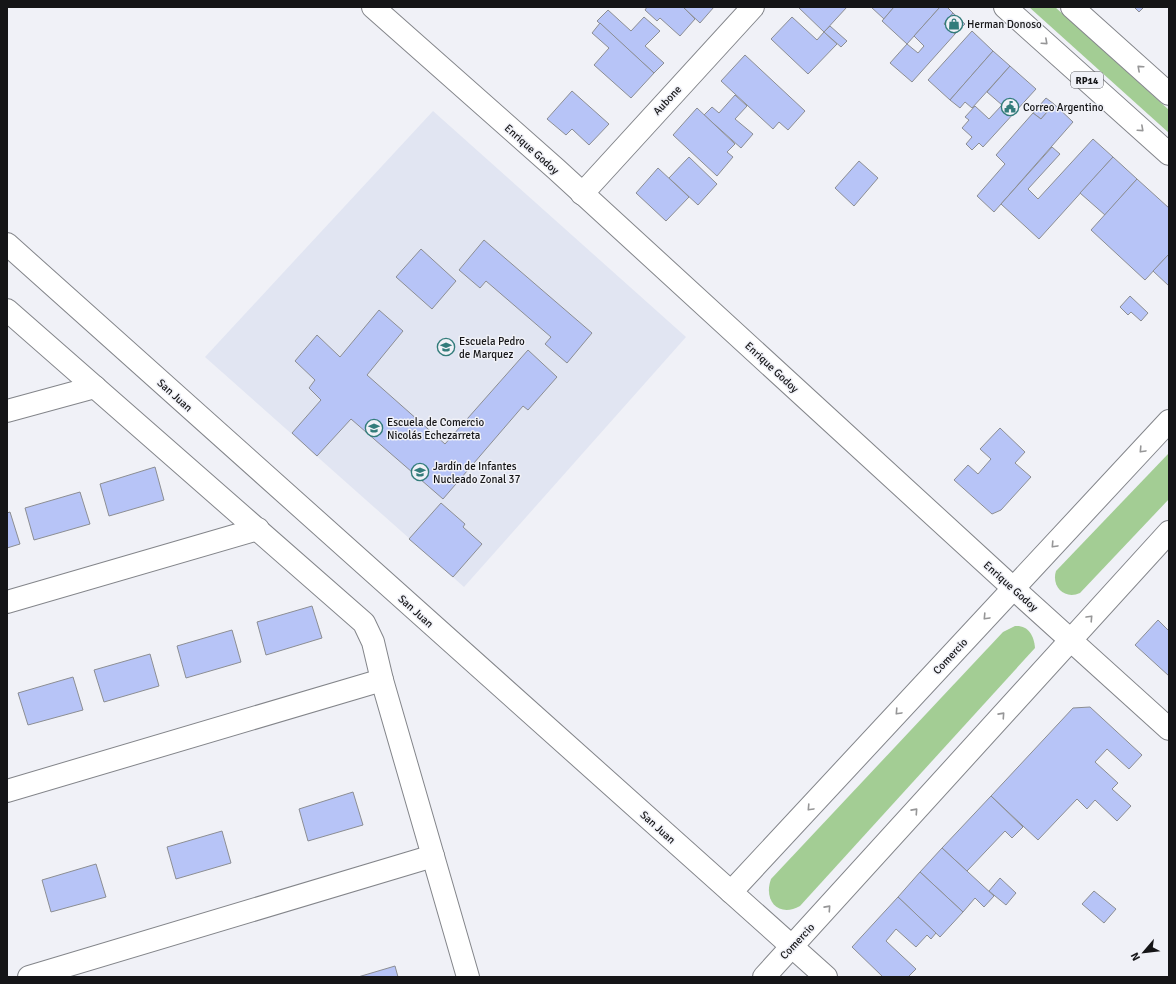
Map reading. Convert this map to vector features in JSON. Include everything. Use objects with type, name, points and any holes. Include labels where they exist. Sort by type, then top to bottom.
[{"type":"street","name":"Enrique Godoy","points":[[373,7],[582,194],[1169,729]]},
{"type":"street","name":"Aubone","points":[[582,194],[753,7]]},
{"type":"street","name":"RP14","points":[[1005,7],[1169,154]]},
{"type":"street","points":[[1072,7],[1169,94]]},
{"type":"street","name":"San Juan","points":[[7,244],[826,977]]},
{"type":"street","points":[[7,310],[364,623],[373,642],[382,680],[468,977]]},
{"type":"street","points":[[7,410],[96,387]]},
{"type":"street","name":"Comercio","points":[[731,892],[1169,421]]},
{"type":"street","points":[[7,602],[258,529]]},
{"type":"street","name":"Comercio","points":[[764,977],[1169,532]]},
{"type":"street","points":[[7,791],[382,680]]},
{"type":"street","points":[[29,977],[433,856]]},
{"type":"shaded area","name":"Escuela Pedro de Marquez","points":[[433,111],[686,337],[464,587],[205,357]]},
{"type":"green space","points":[[1029,7],[1055,7],[1169,110],[1169,133]]},
{"type":"green space","points":[[1169,453],[1169,499],[1080,593],[1069,595],[1060,591],[1057,587],[1055,577],[1056,571]]},
{"type":"green space","points":[[1015,626],[1023,627],[1030,632],[1035,648],[800,906],[785,910],[779,909],[771,900],[769,894],[771,879],[1003,632]]},
{"type":"building","points":[[647,7],[683,7],[695,19],[680,36],[660,18],[657,21],[645,10]]},
{"type":"building","points":[[683,7],[714,7],[700,23]]},
{"type":"building","points":[[798,7],[847,7],[824,32]]},
{"type":"building","points":[[871,7],[894,7],[884,19]]},
{"type":"building","points":[[894,7],[940,7],[907,44],[882,21]]},
{"type":"building","points":[[940,7],[947,7],[953,13],[944,24],[955,34],[912,82],[890,63],[907,44],[918,53],[924,46],[914,36]]},
{"type":"building","points":[[1134,7],[1144,7],[1139,12]]},
{"type":"building","points":[[608,10],[631,31],[644,17],[660,31],[645,46],[664,63],[654,73],[597,21]]},
{"type":"building","name":"Herman Donoso","points":[[953,13],[965,24],[955,34],[944,24]]},
{"type":"building","points":[[792,17],[817,40],[824,32],[837,44],[808,74],[771,39]]},
{"type":"building","points":[[600,23],[654,73],[631,98],[594,65],[609,48],[592,33]]},
{"type":"building","points":[[830,26],[847,41],[841,47],[824,32]]},
{"type":"building","points":[[972,31],[993,51],[950,100],[928,80]]},
{"type":"building","points":[[993,51],[1010,66],[972,108],[965,102],[960,108],[950,100]]},
{"type":"building","points":[[745,55],[805,111],[788,130],[779,122],[773,129],[721,81]]},
{"type":"building","name":"Correo Argentino","points":[[1010,66],[1036,89],[983,147],[979,143],[972,150],[966,144],[972,137],[962,128],[969,120],[965,117],[975,106],[989,119],[1002,105],[987,92]]},
{"type":"building","points":[[572,91],[609,124],[589,145],[572,129],[566,135],[547,119]]},
{"type":"building","points":[[735,95],[747,106],[735,119],[753,134],[741,148],[704,115],[712,107],[719,113]]},
{"type":"building","points":[[1046,98],[1054,104],[1041,119],[1033,113]]},
{"type":"building","points":[[1054,104],[1073,122],[994,212],[977,196],[1005,164],[996,155],[1033,113],[1041,119]]},
{"type":"building","points":[[697,108],[735,144],[727,152],[733,157],[717,176],[673,135]]},
{"type":"building","points":[[1093,139],[1113,157],[1039,239],[1001,204],[1052,147],[1060,154],[1028,189],[1038,199]]},
{"type":"building","points":[[689,157],[717,184],[698,205],[669,178]]},
{"type":"building","points":[[1113,157],[1137,179],[1105,215],[1080,193]]},
{"type":"building","points":[[859,161],[878,178],[854,206],[835,188]]},
{"type":"building","points":[[658,168],[689,197],[666,221],[636,193]]},
{"type":"building","points":[[1137,179],[1169,208],[1169,254],[1145,280],[1091,230]]},
{"type":"building","points":[[484,240],[592,333],[567,363],[545,344],[551,337],[486,281],[480,288],[459,270]]},
{"type":"building","points":[[421,249],[456,281],[432,309],[396,277]]},
{"type":"building","points":[[1169,254],[1169,286],[1153,271]]},
{"type":"building","points":[[1130,296],[1148,313],[1141,321],[1131,312],[1128,315],[1120,307]]},
{"type":"building","points":[[379,310],[403,331],[367,375],[445,444],[528,350],[557,377],[528,410],[523,406],[443,499],[351,419],[317,456],[292,433],[321,400],[309,388],[315,380],[295,361],[317,335],[340,357]]},
{"type":"building","points":[[1000,428],[1025,452],[1015,463],[1031,477],[1001,510],[992,514],[954,480],[968,465],[978,474],[991,459],[980,449]]},
{"type":"building","points":[[155,467],[164,500],[109,516],[100,484]]},
{"type":"building","points":[[80,492],[90,524],[34,540],[25,508]]},
{"type":"building","points":[[441,503],[465,524],[463,527],[482,544],[453,577],[409,539]]},
{"type":"building","points":[[10,512],[20,544],[7,548],[7,513]]},
{"type":"building","points":[[312,606],[322,638],[266,655],[257,622]]},
{"type":"building","points":[[1158,620],[1169,631],[1169,676],[1135,645]]},
{"type":"building","points":[[232,630],[241,662],[186,678],[177,646]]},
{"type":"building","points":[[150,654],[159,686],[104,702],[94,670]]},
{"type":"building","points":[[73,677],[83,710],[28,725],[18,693]]},
{"type":"building","points":[[1090,707],[1142,755],[1129,769],[1107,749],[1095,762],[1118,783],[1112,789],[1131,806],[1117,821],[1095,800],[1087,809],[1077,799],[1038,840],[991,796],[1073,708]]},
{"type":"building","points":[[353,792],[363,825],[308,841],[299,809]]},
{"type":"building","points":[[991,796],[1023,827],[1012,838],[1005,831],[967,871],[942,848]]},
{"type":"building","points":[[222,831],[231,863],[176,879],[167,847]]},
{"type":"building","points":[[942,848],[994,896],[984,907],[975,898],[963,912],[920,872]]},
{"type":"building","points":[[96,864],[106,897],[51,912],[42,880]]},
{"type":"building","points":[[920,872],[963,912],[940,937],[898,897]]},
{"type":"building","points":[[1000,878],[1016,893],[1006,905],[989,891]]},
{"type":"building","points":[[1094,891],[1116,909],[1104,923],[1082,904]]},
{"type":"building","points":[[898,897],[936,933],[931,939],[927,935],[916,947],[896,929],[886,941],[916,969],[908,977],[883,977],[852,947]]},
{"type":"building","points":[[395,966],[398,977],[358,977]]},
{"type":"place","name":"Herman Donoso","points":[[954,24]]},
{"type":"place","name":"Correo Argentino","points":[[1010,107]]},
{"type":"place","name":"Escuela Pedro de Marquez","points":[[446,347]]},
{"type":"place","name":"Escuela de Comercio Nicolás Echezarreta","points":[[374,428]]},
{"type":"place","name":"Jardín de Infantes Nucleado Zonal 37","points":[[420,472]]}]
